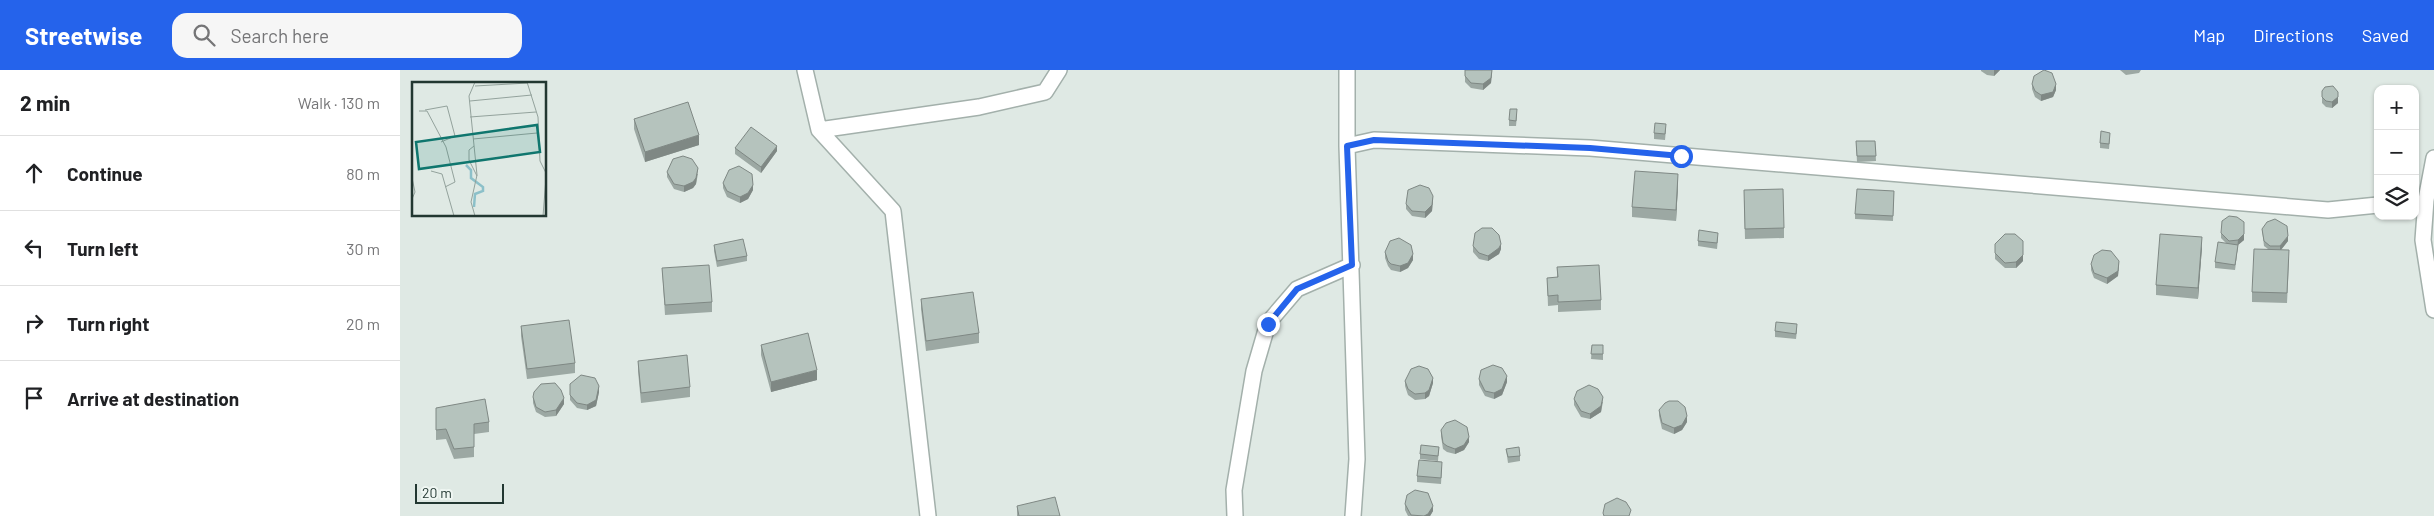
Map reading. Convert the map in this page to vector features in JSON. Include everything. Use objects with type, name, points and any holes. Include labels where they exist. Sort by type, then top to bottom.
[{"type":"street","points":[[804,70],[819,130],[893,211],[928,516]]},
{"type":"street","points":[[819,130],[979,107],[1044,92],[1059,70]]},
{"type":"street","points":[[1347,70],[1347,146],[1357,459],[1353,516]]},
{"type":"street","points":[[1347,146],[1374,140],[1590,148],[2328,210],[2374,205]]},
{"type":"street","points":[[2434,158],[2420,200],[2423,240],[2434,310]]},
{"type":"street","points":[[1234,516],[1234,490],[1254,371],[1268,324],[1297,289],[1352,265]]},
{"type":"building","points":[[1465,70],[1492,70],[1491,78],[1483,84],[1471,83],[1465,76]]},
{"type":"building","points":[[2044,70],[2052,73],[2056,84],[2053,92],[2041,95],[2035,91],[2032,84],[2034,76]]},
{"type":"building","points":[[2333,86],[2338,92],[2338,97],[2332,102],[2326,101],[2322,97],[2322,91],[2325,87]]},
{"type":"building","points":[[688,102],[699,135],[645,152],[634,119]]},
{"type":"building","points":[[1510,109],[1517,109],[1516,121],[1509,120]]},
{"type":"building","points":[[1655,123],[1666,124],[1665,134],[1654,133]]},
{"type":"building","points":[[751,127],[777,146],[761,167],[735,148]]},
{"type":"building","points":[[2101,131],[2110,133],[2109,144],[2100,143]]},
{"type":"building","points":[[1856,141],[1875,141],[1876,156],[1857,156]]},
{"type":"building","points":[[683,156],[692,159],[698,168],[693,182],[684,186],[674,184],[667,172],[673,159]]},
{"type":"building","points":[[739,166],[752,174],[753,185],[748,193],[740,197],[727,191],[723,183],[729,170]]},
{"type":"building","points":[[1635,171],[1678,174],[1676,210],[1632,207]]},
{"type":"building","points":[[1420,185],[1429,188],[1433,196],[1432,205],[1425,212],[1412,211],[1406,204],[1408,190]]},
{"type":"building","points":[[1783,189],[1784,228],[1745,229],[1744,190]]},
{"type":"building","points":[[1857,189],[1894,191],[1893,216],[1855,214]]},
{"type":"building","points":[[2229,216],[2237,217],[2244,222],[2244,234],[2238,240],[2229,241],[2221,233],[2222,221]]},
{"type":"building","points":[[2275,219],[2287,226],[2288,236],[2280,246],[2270,246],[2264,241],[2262,229],[2267,222]]},
{"type":"building","points":[[1482,228],[1492,228],[1499,235],[1501,244],[1499,248],[1488,256],[1479,253],[1473,246],[1475,233]]},
{"type":"building","points":[[1699,230],[1718,233],[1717,243],[1698,241]]},
{"type":"building","points":[[2005,234],[2015,234],[2023,241],[2023,255],[2016,262],[2005,263],[1995,253],[1995,244]]},
{"type":"building","points":[[2160,234],[2202,237],[2198,288],[2156,285]]},
{"type":"building","points":[[1399,238],[1411,245],[1413,254],[1408,263],[1400,266],[1391,264],[1385,252],[1390,241]]},
{"type":"building","points":[[743,239],[747,256],[717,261],[714,245]]},
{"type":"building","points":[[2218,242],[2238,245],[2235,265],[2215,262]]},
{"type":"building","points":[[2254,249],[2289,250],[2287,293],[2252,292]]},
{"type":"building","points":[[2102,250],[2111,251],[2119,261],[2118,271],[2107,278],[2094,273],[2091,264],[2094,255]]},
{"type":"building","points":[[709,265],[712,302],[665,305],[662,268]]},
{"type":"building","points":[[1599,265],[1601,300],[1558,302],[1558,295],[1548,296],[1547,278],[1558,277],[1557,267]]},
{"type":"building","points":[[973,292],[979,333],[926,341],[921,299]]},
{"type":"building","points":[[569,320],[575,363],[527,369],[521,326]]},
{"type":"building","points":[[1776,322],[1797,324],[1796,334],[1775,331]]},
{"type":"building","points":[[808,333],[817,370],[771,382],[761,345]]},
{"type":"building","points":[[1592,345],[1603,345],[1603,354],[1591,354]]},
{"type":"building","points":[[687,355],[690,387],[641,393],[638,361]]},
{"type":"building","points":[[1493,365],[1502,368],[1507,376],[1502,389],[1494,393],[1485,391],[1479,379],[1481,370]]},
{"type":"building","points":[[1419,366],[1428,369],[1433,378],[1429,390],[1425,393],[1415,394],[1408,389],[1405,381],[1411,369]]},
{"type":"building","points":[[581,375],[595,378],[599,386],[596,400],[587,405],[577,403],[570,395],[570,384]]},
{"type":"building","points":[[555,383],[561,390],[564,398],[556,410],[545,412],[536,407],[533,397],[534,392],[541,384]]},
{"type":"building","points":[[1589,385],[1598,389],[1603,397],[1601,406],[1590,414],[1581,411],[1574,399],[1577,391]]},
{"type":"building","points":[[485,399],[489,422],[474,424],[474,447],[454,449],[446,429],[436,430],[436,408]]},
{"type":"building","points":[[1669,401],[1678,401],[1685,407],[1687,416],[1682,425],[1674,428],[1662,423],[1659,410]]},
{"type":"building","points":[[1455,420],[1467,427],[1469,437],[1464,445],[1455,449],[1443,443],[1441,430],[1446,423]]},
{"type":"building","points":[[1421,445],[1439,447],[1438,456],[1420,454]]},
{"type":"building","points":[[1519,447],[1520,456],[1508,457],[1506,449]]},
{"type":"building","points":[[1419,460],[1442,462],[1441,478],[1417,476]]},
{"type":"building","points":[[1415,490],[1428,493],[1433,506],[1428,514],[1424,516],[1411,515],[1405,504],[1407,495]]},
{"type":"building","points":[[1055,497],[1060,516],[1019,516],[1017,506]]},
{"type":"building","points":[[1617,498],[1626,502],[1631,510],[1629,516],[1604,516],[1605,504]]},
{"type":"route","points":[[1268,324],[1297,289],[1352,265],[1347,146],[1374,140],[1590,148],[1681,156]]}]
